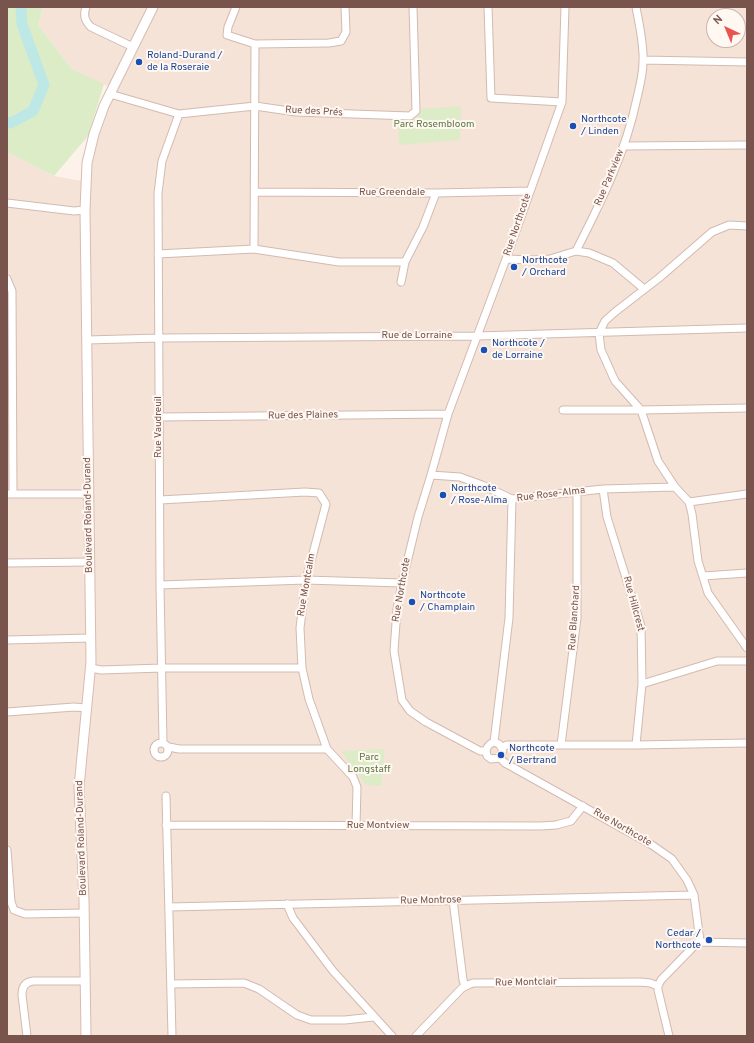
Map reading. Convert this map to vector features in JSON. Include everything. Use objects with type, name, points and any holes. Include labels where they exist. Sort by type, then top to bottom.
[{"type":"street","points":[[86,7],[84,13],[86,22],[91,27],[133,47]]},
{"type":"street","name":"Boulevard Roland-Durand","points":[[86,1036],[84,913],[79,787],[91,668],[85,210],[87,163],[94,134],[110,94],[153,7]]},
{"type":"street","points":[[236,7],[228,27],[227,35],[255,44],[329,43],[341,41],[346,32],[345,7]]},
{"type":"street","name":"Rue des Prés","points":[[110,94],[179,114],[255,106],[296,112],[410,116],[416,111],[413,7]]},
{"type":"street","points":[[488,7],[491,98],[562,102]]},
{"type":"street","name":"Rue Northcote","points":[[565,7],[562,102],[506,259],[448,414],[418,516],[402,583],[397,609],[394,651],[402,700],[410,711],[426,722],[480,751],[486,751],[487,756],[491,759],[500,758],[504,763],[652,845],[672,859],[687,880],[694,895],[700,941]]},
{"type":"street","name":"Rue Parkview","points":[[576,251],[595,214],[632,124],[641,79],[643,60],[636,7]]},
{"type":"street","points":[[254,250],[255,44]]},
{"type":"street","points":[[643,60],[747,62]]},
{"type":"street","name":"Rue Vaudreuil","points":[[179,114],[162,161],[158,193],[160,585],[166,745],[179,750],[327,749]]},
{"type":"street","points":[[624,146],[747,145]]},
{"type":"street","name":"Rue Greendale","points":[[255,192],[436,193],[530,190]]},
{"type":"street","points":[[401,282],[405,262],[423,228],[436,193]]},
{"type":"street","points":[[7,203],[74,211],[85,210]]},
{"type":"street","points":[[747,226],[729,225],[712,232],[615,312],[605,321],[599,333],[601,350],[614,381],[641,410],[658,461],[675,487],[690,502],[698,561],[708,593],[747,648]]},
{"type":"street","points":[[158,254],[254,250],[339,262],[405,262]]},
{"type":"street","points":[[506,259],[550,260],[576,251],[589,253],[613,263],[644,289]]},
{"type":"street","points":[[7,279],[12,291],[10,494],[89,494]]},
{"type":"street","name":"Rue de Lorraine","points":[[87,340],[159,338],[477,336],[747,328]]},
{"type":"street","points":[[563,410],[747,408]]},
{"type":"street","name":"Rue des Plaines","points":[[159,417],[448,414]]},
{"type":"street","name":"Rue Rose-Alma","points":[[431,475],[460,477],[482,485],[512,499],[603,489],[675,487]]},
{"type":"street","name":"Rue Hillcrest","points":[[603,489],[607,517],[641,626],[642,684],[636,745]]},
{"type":"street","name":"Rue Blanchard","points":[[561,745],[577,618],[577,491]]},
{"type":"street","name":"Rue Montcalm","points":[[160,500],[305,492],[319,493],[326,504],[306,580],[300,628],[302,668],[310,699],[327,749],[353,777],[357,787],[356,826]]},
{"type":"street","points":[[690,502],[747,494]]},
{"type":"street","points":[[494,742],[509,618],[512,499]]},
{"type":"street","points":[[7,563],[90,562]]},
{"type":"street","points":[[703,576],[747,573]]},
{"type":"street","points":[[160,585],[306,580],[402,583]]},
{"type":"street","points":[[7,640],[91,638]]},
{"type":"street","points":[[642,684],[717,661],[747,661]]},
{"type":"street","points":[[91,668],[101,670],[162,668],[302,668]]},
{"type":"street","points":[[7,712],[74,707],[87,708]]},
{"type":"street","points":[[494,742],[502,747],[503,753],[500,758]]},
{"type":"street","points":[[486,751],[486,747],[494,742]]},
{"type":"street","points":[[502,747],[507,745],[747,743]]},
{"type":"street","points":[[166,796],[172,1036]]},
{"type":"street","name":"Rue Montview","points":[[166,825],[540,826],[556,825],[571,821],[583,806]]},
{"type":"street","points":[[7,850],[11,902],[14,910],[25,914],[84,913]]},
{"type":"street","name":"Rue Montrose","points":[[169,907],[694,895]]},
{"type":"street","points":[[416,1036],[465,986],[463,980],[454,900]]},
{"type":"street","points":[[287,904],[294,918],[333,972],[392,1036]]},
{"type":"street","points":[[669,1036],[658,993],[658,986],[661,980],[694,945],[700,941],[747,943]]},
{"type":"street","points":[[28,1036],[22,995],[22,990],[28,982],[85,980]]},
{"type":"street","name":"Rue Montclair","points":[[465,986],[473,983],[640,982],[658,986]]},
{"type":"street","points":[[171,984],[244,983],[259,989],[297,1015],[311,1020],[345,1020],[373,1017]]},
{"type":"shaded area","points":[[43,7],[747,7],[747,1036],[7,1036],[7,152],[54,176],[87,182],[109,87],[72,69],[38,25]]},
{"type":"green space","points":[[7,7],[43,7],[38,25],[72,69],[104,84],[88,136],[54,176],[7,152]]},
{"type":"green space","name":"Parc Rosembloom","points":[[461,106],[460,140],[399,145],[398,119],[418,119],[419,109]]},
{"type":"green space","name":"Parc Longstaff","points":[[385,749],[381,786],[366,785],[341,751]]},
{"type":"waterway","points":[[7,122],[11,123],[33,111],[44,85],[22,24],[21,7]]},
{"type":"place","name":"Roland-Durand / de la Roseraie","points":[[139,62]]},
{"type":"place","name":"Northcote / Linden","points":[[573,126]]},
{"type":"place","name":"Northcote / Orchard","points":[[514,267]]},
{"type":"place","name":"Northcote / de Lorraine","points":[[484,350]]},
{"type":"place","name":"Northcote / Rose-Alma","points":[[443,495]]},
{"type":"place","name":"Northcote / Champlain","points":[[412,602]]},
{"type":"place","name":"Northcote / Bertrand","points":[[501,755]]},
{"type":"place","name":"Cedar / Northcote","points":[[709,940]]}]
